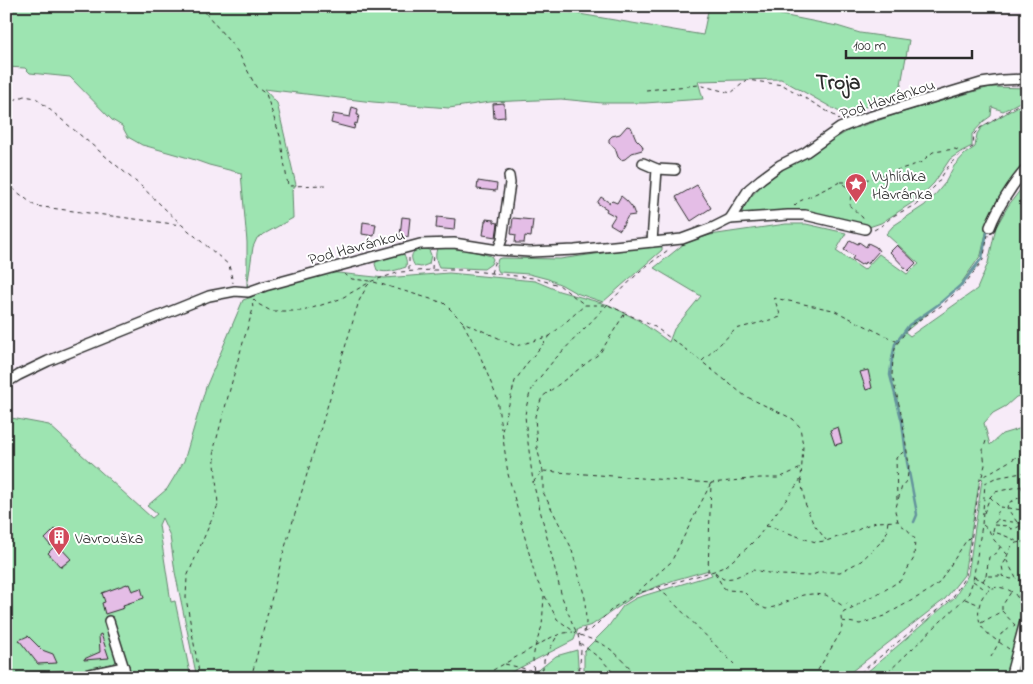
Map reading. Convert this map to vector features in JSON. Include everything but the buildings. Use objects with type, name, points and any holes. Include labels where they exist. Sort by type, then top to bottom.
[{"type":"street","name":"Pod Havránkou","points":[[730,219],[749,189],[761,179],[780,165],[806,152],[844,126],[870,116],[981,83],[1027,79]]},
{"type":"street","points":[[643,163],[657,169],[675,170]]},
{"type":"street","points":[[990,227],[994,217],[1027,168]]},
{"type":"street","points":[[652,242],[657,169]]},
{"type":"street","points":[[498,250],[502,239],[510,184],[509,176]]},
{"type":"street","name":"Pod Havránkou","points":[[6,383],[19,374],[48,361],[209,296],[234,291],[248,292],[420,244],[454,243],[498,250],[530,252],[575,250],[682,239],[730,219],[805,214],[865,229]]},
{"type":"street","points":[[109,621],[127,678]]},
{"type":"street","points":[[1010,678],[1022,621]]},
{"type":"street","points":[[27,678],[84,675],[124,668]]},
{"type":"path","points":[[200,6],[238,52],[256,87],[266,94],[280,136],[288,186],[328,185]]},
{"type":"path","points":[[646,90],[699,86],[730,93],[747,80],[783,85],[836,116],[844,126]]},
{"type":"path","points":[[6,103],[24,96],[36,98],[142,186],[182,226],[229,265],[234,291]]},
{"type":"path","points":[[840,182],[851,190],[850,206],[863,218],[865,229],[874,230],[893,216],[917,204],[936,184],[950,164],[963,152],[973,147],[974,134],[980,128],[1027,100]]},
{"type":"path","points":[[788,215],[798,202],[840,182],[851,182],[888,174],[920,163],[933,152],[955,150],[963,152]]},
{"type":"path","points":[[6,183],[35,206],[182,226]]},
{"type":"path","points":[[816,678],[818,670],[841,632],[840,617],[844,612],[901,580],[914,558],[915,538],[898,521],[895,511],[902,486],[907,480],[909,465],[902,417],[892,375],[893,358],[896,345],[911,325],[941,306],[964,285],[983,260],[990,227]]},
{"type":"path","points":[[432,270],[434,244]]},
{"type":"path","points":[[409,247],[409,271]]},
{"type":"path","points":[[579,678],[580,643],[562,597],[533,482],[525,415],[527,404],[536,382],[554,360],[640,271],[669,249]]},
{"type":"path","points":[[491,273],[498,250]]},
{"type":"path","points":[[335,267],[352,279],[372,281],[444,303],[463,322],[479,353],[497,398],[508,474],[536,579],[557,619],[578,635],[609,648],[639,678]]},
{"type":"path","points":[[248,292],[258,304],[270,311],[303,311],[340,299],[372,281],[400,272],[465,270],[533,278],[559,285],[585,305],[608,305],[655,327],[745,396],[793,419],[800,427],[803,446],[801,479],[805,503],[813,523],[826,541]]},
{"type":"path","points":[[251,678],[283,554],[359,300],[372,281]]},
{"type":"path","points":[[200,678],[186,598],[187,577],[218,505],[214,449],[236,362],[253,309],[252,297],[248,292]]},
{"type":"path","points":[[701,361],[736,329],[781,317],[774,298],[833,310],[899,342]]},
{"type":"path","points":[[502,432],[515,381],[550,336],[585,305]]},
{"type":"path","points":[[584,633],[586,623],[585,598],[571,547],[543,492],[543,471],[537,448],[535,416],[542,398],[600,353],[626,313]]},
{"type":"path","points":[[463,322],[516,346],[550,336]]},
{"type":"path","points":[[854,678],[953,597],[966,575],[980,480],[985,465],[983,450],[986,441]]},
{"type":"path","points":[[897,501],[896,458],[907,449]]},
{"type":"path","points":[[982,477],[1027,451]]},
{"type":"path","points":[[543,471],[711,483],[779,478],[802,467]]},
{"type":"path","points":[[533,482],[543,471]]},
{"type":"path","points":[[882,678],[968,595],[973,581],[982,525],[986,483],[995,478],[1027,472]]},
{"type":"path","points":[[635,594],[726,566],[757,538],[801,479]]},
{"type":"path","points":[[578,635],[592,629],[613,608],[635,594],[671,562],[711,483]]},
{"type":"path","points":[[708,572],[711,483]]},
{"type":"path","points":[[1007,508],[1008,503],[1026,497],[1020,486]]},
{"type":"path","points":[[983,518],[990,497],[996,492],[1027,486]]},
{"type":"path","points":[[990,497],[1000,507],[1022,510],[1027,506]]},
{"type":"path","points":[[992,536],[995,522],[998,520],[997,514],[1000,507]]},
{"type":"path","points":[[1007,508],[1017,522]]},
{"type":"path","points":[[1004,520],[1012,529],[1019,528],[1024,523],[1025,517],[1022,510]]},
{"type":"path","points":[[998,520],[1027,524]]},
{"type":"path","points":[[714,571],[723,579],[733,578],[753,570],[779,575],[810,576],[820,572],[840,572],[860,562],[880,543],[886,536],[888,521]]},
{"type":"path","points":[[765,526],[772,526],[804,540],[816,542],[826,541],[856,531],[876,522],[898,521]]},
{"type":"path","points":[[982,525],[985,526],[1008,556]]},
{"type":"path","points":[[994,526],[1008,526]]},
{"type":"path","points":[[993,532],[1017,542],[1026,542]]},
{"type":"path","points":[[841,621],[860,624],[884,616],[925,593],[939,583],[971,536]]},
{"type":"path","points":[[1002,576],[1002,566],[1008,556],[1011,545],[1017,542]]},
{"type":"path","points":[[984,581],[990,557],[997,553],[1000,547]]},
{"type":"path","points":[[1017,598],[1020,593],[1027,553]]},
{"type":"path","points":[[1006,560],[1012,567],[1016,578]]},
{"type":"path","points":[[714,571],[723,587],[727,590],[743,592],[756,604],[766,608],[774,607],[803,595],[812,594],[826,595],[842,606],[848,603],[854,608]]},
{"type":"path","points":[[973,576],[984,581],[992,588]]},
{"type":"path","points":[[986,576],[1002,576],[1022,581]]},
{"type":"path","points":[[973,581],[987,590]]},
{"type":"path","points":[[658,587],[734,664]]},
{"type":"path","points":[[1016,654],[984,630],[980,624],[980,605],[982,597],[987,590],[1002,588],[1014,593],[1021,607],[1022,621]]},
{"type":"path","points":[[1002,611],[1002,606],[1011,591]]},
{"type":"path","points":[[534,676],[533,659],[542,626],[544,595]]},
{"type":"path","points":[[964,599],[980,605]]},
{"type":"path","points":[[1002,611],[1022,621]]},
{"type":"path","points":[[980,624],[1002,611]]},
{"type":"path","points":[[991,657],[1001,634],[1022,621]]},
{"type":"path","points":[[479,678],[535,646],[558,635],[574,632]]},
{"type":"path","points":[[539,678],[544,660],[558,635]]},
{"type":"path","points":[[580,643],[602,660],[618,678]]},
{"type":"path","points":[[503,664],[530,670],[534,676]]},
{"type":"green space","points":[[6,6],[532,6],[703,35],[709,6],[736,6],[837,26],[860,33],[909,40],[899,96],[843,114],[781,79],[698,81],[703,99],[645,103],[602,103],[561,99],[490,102],[449,108],[373,102],[264,89],[277,103],[296,185],[292,190],[293,218],[257,238],[253,247],[247,288],[247,242],[241,173],[142,145],[128,137],[122,126],[112,120],[70,77],[30,73],[25,68],[6,67]]},
{"type":"green space","points":[[990,87],[1027,88],[1027,98],[1003,111],[992,107],[991,116],[972,134],[972,146],[950,159],[934,183],[918,199],[881,223],[869,227],[845,221],[743,214],[742,206],[764,183],[793,162],[850,130],[900,113]]},
{"type":"green space","points":[[1027,101],[1027,163],[1016,176],[990,216],[981,255],[957,289],[905,332],[910,336],[977,289],[988,263],[996,227],[1008,206],[1027,181],[1027,394],[1016,397],[1006,406],[993,413],[984,423],[990,445],[1002,434],[1022,428],[1027,429],[1027,678],[860,678],[955,597],[968,575],[983,479],[980,478],[964,575],[945,599],[843,678],[584,678],[584,651],[608,627],[623,606],[636,598],[712,575],[709,570],[674,580],[636,595],[592,625],[578,629],[574,640],[500,678],[197,678],[175,572],[170,536],[162,518],[159,525],[171,602],[175,601],[191,678],[132,678],[112,617],[103,620],[117,659],[114,664],[76,671],[6,675],[6,417],[49,425],[152,518],[157,514],[147,506],[167,489],[184,461],[206,387],[243,300],[252,297],[255,292],[328,272],[385,278],[449,273],[535,281],[559,291],[609,305],[638,320],[669,342],[674,329],[701,296],[654,268],[685,243],[710,235],[786,224],[806,224],[846,233],[836,251],[864,270],[879,254],[907,274],[919,264],[886,234],[893,226],[925,205],[935,195],[945,183],[954,166],[965,154],[975,147],[977,134],[981,128]],"holes":[[[57,545],[71,559],[61,568],[48,553]]]},
{"type":"green space","points":[[659,245],[662,247],[662,250],[603,302],[576,293],[548,279],[529,274],[499,272],[496,266],[498,259],[501,258],[560,259]]},
{"type":"green space","points":[[438,247],[469,250],[491,256],[493,259],[491,264],[484,269],[439,267],[436,257]]},
{"type":"green space","points":[[422,248],[429,250],[431,255],[429,264],[421,267],[415,266],[412,255],[415,251]]},
{"type":"green space","points":[[399,252],[405,256],[406,267],[388,272],[377,270],[375,264],[377,260]]},
{"type":"green space","points":[[577,650],[579,678],[516,678],[540,669],[556,656]]},
{"type":"waterway","points":[[914,522],[917,515],[902,422],[890,375],[895,344],[909,325],[939,304],[962,284],[982,258],[988,227]]},
{"type":"place","name":"Vyhlídka Havránka","points":[[856,203]]},
{"type":"place","name":"Vavrouška","points":[[59,556]]},
{"type":"district","name":"Troja","points":[[838,82]]}]
